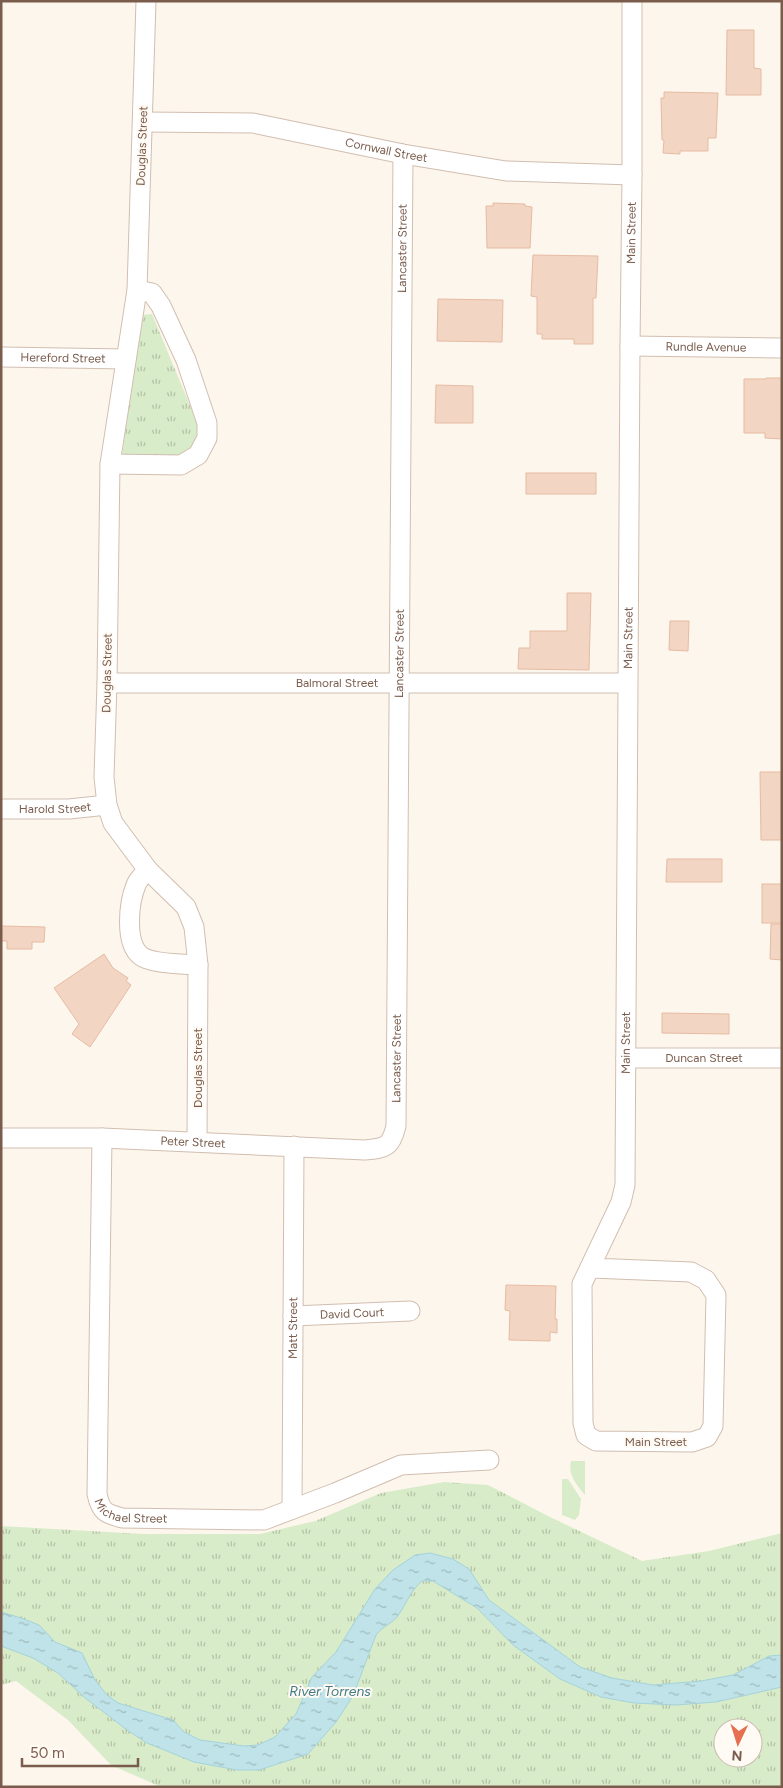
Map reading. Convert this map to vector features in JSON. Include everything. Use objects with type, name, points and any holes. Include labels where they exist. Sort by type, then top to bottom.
[{"type":"street","name":"Douglas Street","points":[[146,1],[137,290],[110,464],[104,777],[107,805],[113,823],[148,870],[186,907],[194,926],[198,965],[197,1141]]},
{"type":"street","name":"Main Street","points":[[591,1268],[691,1272],[706,1280],[716,1295],[713,1426],[707,1438],[692,1442],[596,1441],[586,1435],[583,1423],[582,1284],[621,1202],[624,1190],[632,1]]},
{"type":"street","name":"Cornwall Street","points":[[143,122],[254,122],[403,154],[506,171],[632,175]]},
{"type":"street","name":"Lancaster Street","points":[[384,1148],[393,1139],[396,1126],[403,154]]},
{"type":"street","points":[[110,464],[181,465],[198,454],[207,438],[207,423],[186,360],[162,306],[152,293],[137,290]]},
{"type":"street","name":"Rundle Avenue","points":[[630,346],[782,348]]},
{"type":"street","name":"Hereford Street","points":[[1,357],[126,359]]},
{"type":"street","name":"Balmoral Street","points":[[107,683],[628,683]]},
{"type":"street","name":"Harold Street","points":[[1,809],[69,809],[107,805]]},
{"type":"street","points":[[148,870],[137,882],[132,894],[129,923],[132,942],[141,956],[159,962],[198,965]]},
{"type":"street","name":"Duncan Street","points":[[626,1058],[782,1058]]},
{"type":"street","name":"Peter Street","points":[[1,1138],[102,1138],[366,1150],[384,1148]]},
{"type":"street","name":"Michael Street","points":[[102,1138],[97,1494],[100,1506],[107,1514],[122,1518],[264,1520],[401,1465],[489,1460]]},
{"type":"street","name":"Matt Street","points":[[292,1509],[294,1146]]},
{"type":"street","name":"David Court","points":[[293,1316],[410,1311]]},
{"type":"green space","points":[[152,314],[198,425],[196,442],[184,455],[171,460],[122,457],[141,315]]},
{"type":"green space","points":[[571,1461],[585,1461],[585,1495],[572,1475]]},
{"type":"green space","points":[[562,1479],[568,1479],[581,1499],[579,1515],[575,1520],[562,1515]]},
{"type":"green space","points":[[444,1482],[488,1485],[642,1561],[709,1551],[782,1533],[782,1787],[161,1787],[111,1765],[68,1720],[16,1681],[1,1685],[1,1526],[142,1534],[260,1534],[315,1521],[381,1493]]},
{"type":"water","name":"River Torrens","points":[[430,1553],[453,1559],[469,1569],[489,1600],[580,1667],[612,1678],[653,1685],[701,1681],[733,1675],[769,1656],[782,1655],[782,1687],[716,1702],[676,1705],[634,1703],[601,1697],[560,1679],[513,1645],[477,1608],[433,1581],[422,1581],[411,1594],[397,1617],[376,1635],[353,1696],[336,1722],[308,1754],[259,1770],[237,1770],[194,1762],[147,1743],[84,1697],[58,1673],[33,1658],[1,1646],[1,1612],[39,1625],[55,1642],[82,1653],[95,1680],[107,1695],[118,1703],[173,1720],[184,1732],[200,1740],[244,1746],[258,1745],[275,1737],[296,1714],[312,1677],[336,1652],[375,1589],[393,1570],[415,1555]]},
{"type":"building","points":[[727,30],[754,30],[754,68],[761,69],[761,95],[726,95]]},
{"type":"building","points":[[664,92],[718,93],[716,138],[708,138],[708,151],[680,151],[680,154],[663,153],[661,98],[664,98]]},
{"type":"building","points":[[493,203],[525,204],[525,206],[532,207],[530,248],[487,248],[486,206],[493,206]]},
{"type":"building","points":[[533,255],[598,256],[596,298],[593,298],[593,344],[574,344],[574,339],[542,339],[542,334],[537,334],[537,297],[531,296]]},
{"type":"building","points":[[438,299],[503,300],[502,342],[437,341]]},
{"type":"building","points":[[782,378],[782,439],[765,438],[765,433],[744,433],[744,379]]},
{"type":"building","points":[[436,385],[473,386],[473,423],[435,423]]},
{"type":"building","points":[[526,473],[596,473],[596,494],[526,494]]},
{"type":"building","points":[[567,593],[591,593],[589,670],[518,669],[519,648],[530,648],[530,631],[567,631]]},
{"type":"building","points":[[670,621],[689,621],[688,651],[669,650]]},
{"type":"building","points":[[760,772],[782,772],[782,840],[761,840]]},
{"type":"building","points":[[667,859],[722,859],[722,882],[666,882]]},
{"type":"building","points":[[762,884],[782,884],[782,923],[762,923]]},
{"type":"building","points":[[771,924],[782,924],[782,960],[770,959]]},
{"type":"building","points":[[1,926],[45,927],[44,942],[32,942],[32,949],[7,949],[7,941],[1,941]]},
{"type":"building","points":[[104,954],[113,968],[128,978],[126,981],[131,985],[90,1047],[72,1034],[79,1024],[54,988]]},
{"type":"building","points":[[662,1013],[729,1014],[729,1034],[662,1033]]},
{"type":"building","points":[[506,1285],[556,1286],[555,1319],[557,1319],[557,1333],[550,1332],[550,1341],[509,1340],[510,1311],[505,1310]]}]
